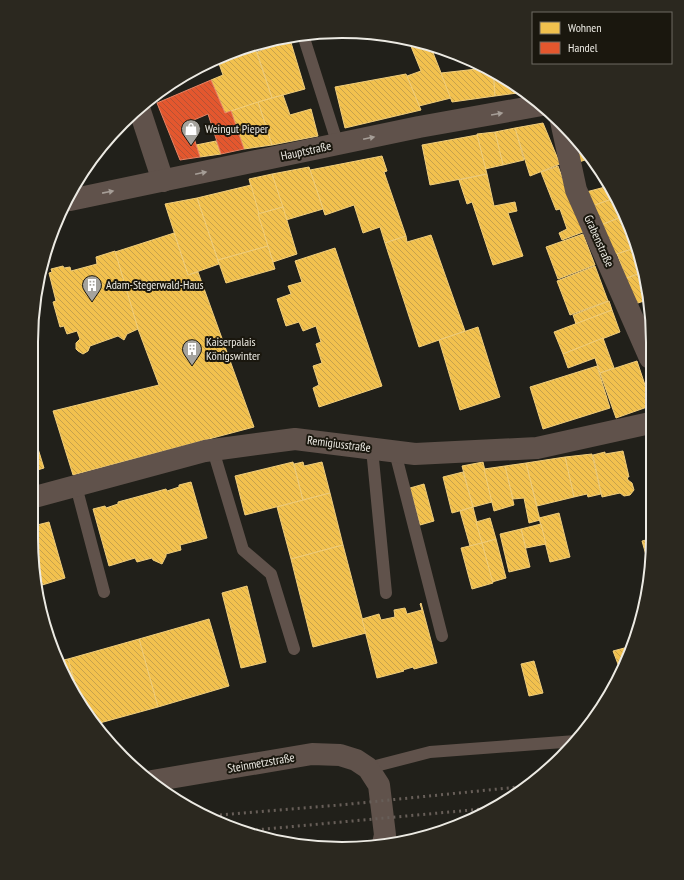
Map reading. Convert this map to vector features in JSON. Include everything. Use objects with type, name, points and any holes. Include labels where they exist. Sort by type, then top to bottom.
[{"type":"street","name":"Hauptstraße","points":[[74,199],[419,127],[535,107]]},
{"type":"street","points":[[141,114],[163,181]]},
{"type":"street","name":"Grabenstraße","points":[[564,134],[576,190],[646,349]]},
{"type":"street","name":"Remigiusstraße","points":[[38,496],[213,450],[295,439],[415,454],[536,448],[646,424]]},
{"type":"street","name":"Steinmetzstraße","points":[[158,780],[312,754],[340,755],[356,760],[368,768]]},
{"type":"street","points":[[368,768],[379,785],[384,839]]},
{"type":"lane","points":[[305,41],[338,145]]},
{"type":"lane","points":[[372,449],[386,593]]},
{"type":"lane","points":[[213,450],[243,550],[272,574],[294,648]]},
{"type":"lane","points":[[395,452],[442,636]]},
{"type":"lane","points":[[76,486],[104,592]]},
{"type":"lane","points":[[368,768],[430,752],[568,742]]},
{"type":"building: Wohnen","points":[[291,43],[305,89],[272,98],[257,52],[274,46]]},
{"type":"building: Wohnen","points":[[411,46],[433,52],[451,98],[419,106],[407,76],[421,71]]},
{"type":"building: Wohnen","points":[[256,50],[272,98],[225,113],[211,80],[223,75],[219,64]]},
{"type":"building: Wohnen","points":[[476,69],[494,79],[495,96],[452,102],[441,73]]},
{"type":"building: Wohnen","points":[[406,74],[421,110],[345,128],[335,87]]},
{"type":"building: Wohnen","points":[[494,79],[517,93],[495,96]]},
{"type":"building: Wohnen","points":[[283,95],[290,115],[311,109],[318,136],[272,145],[258,102]]},
{"type":"building: Wohnen","points":[[258,102],[272,145],[244,149],[231,111]]},
{"type":"building: Wohnen","points":[[543,123],[560,164],[530,176],[515,128]]},
{"type":"building: Wohnen","points":[[515,128],[524,160],[503,165],[495,132]]},
{"type":"building: Wohnen","points":[[495,132],[503,165],[485,169],[477,134]]},
{"type":"building: Wohnen","points":[[477,135],[487,174],[430,185],[422,145]]},
{"type":"building: Wohnen","points":[[216,141],[221,154],[200,157],[196,145]]},
{"type":"building: Wohnen","points":[[576,149],[585,160],[579,162]]},
{"type":"building: Wohnen","points":[[382,156],[387,171],[384,172],[406,236],[385,243],[380,227],[363,233],[354,205],[325,215],[310,170]]},
{"type":"building: Wohnen","points":[[558,166],[583,232],[562,240],[559,233],[567,229],[560,209],[556,210],[541,172]]},
{"type":"building: Wohnen","points":[[309,167],[323,209],[286,220],[272,174]]},
{"type":"building: Wohnen","points":[[272,174],[283,207],[258,214],[249,179]]},
{"type":"building: Wohnen","points":[[487,174],[494,206],[515,202],[517,211],[508,213],[523,256],[493,265],[472,202],[467,204],[459,180]]},
{"type":"building: Wohnen","points":[[251,185],[268,246],[218,260],[197,198]]},
{"type":"building: Wohnen","points":[[603,187],[610,200],[592,206],[586,192]]},
{"type":"building: Wohnen","points":[[197,198],[219,264],[188,275],[165,204]]},
{"type":"building: Wohnen","points":[[610,200],[619,218],[601,225],[592,206]]},
{"type":"building: Wohnen","points":[[283,207],[297,254],[273,262],[258,214]]},
{"type":"building: Wohnen","points":[[619,218],[632,249],[613,255],[601,225]]},
{"type":"building: Wohnen","name":"Kaiserpalais Königswinter","points":[[174,233],[188,275],[198,272],[254,427],[73,475],[53,411],[159,385],[138,329],[115,252]]},
{"type":"building: Wohnen","points":[[583,234],[595,265],[558,279],[546,247]]},
{"type":"building: Wohnen","points":[[431,235],[465,331],[419,347],[385,243],[406,236],[407,242]]},
{"type":"building: Wohnen","points":[[268,246],[275,269],[226,283],[218,260]]},
{"type":"building: Wohnen","points":[[335,248],[382,386],[319,407],[313,388],[319,385],[313,366],[322,363],[316,344],[321,342],[316,326],[303,331],[299,322],[286,326],[277,299],[291,294],[288,286],[302,282],[295,261]]},
{"type":"building: Wohnen","points":[[632,249],[638,274],[626,278],[617,254]]},
{"type":"building: Wohnen","name":"Adam-Stegerwald-Haus","points":[[115,251],[138,329],[127,334],[124,340],[118,336],[90,346],[88,351],[83,354],[76,349],[76,343],[80,339],[77,331],[67,334],[64,326],[60,327],[53,302],[56,301],[49,273],[52,272],[51,269],[63,266],[64,268],[70,267],[71,271],[97,264],[96,257]]},
{"type":"building: Wohnen","points":[[595,266],[608,301],[570,315],[557,281]]},
{"type":"building: Wohnen","points":[[638,274],[643,301],[635,304],[624,279]]},
{"type":"building: Wohnen","points":[[609,301],[612,310],[576,324],[573,315]]},
{"type":"building: Wohnen","points":[[612,310],[620,332],[563,354],[554,332]]},
{"type":"building: Wohnen","points":[[478,327],[500,397],[460,410],[439,340]]},
{"type":"building: Wohnen","points":[[603,338],[614,368],[600,373],[595,358],[568,368],[563,354]]},
{"type":"building: Wohnen","points":[[637,361],[646,388],[646,407],[616,418],[600,373]]},
{"type":"building: Wohnen","points":[[597,366],[610,408],[543,429],[530,387]]},
{"type":"building: Wohnen","points":[[38,449],[44,468],[38,470]]},
{"type":"building: Wohnen","points":[[623,451],[629,477],[627,477],[632,483],[634,490],[630,495],[624,496],[620,493],[602,497],[593,455],[605,452],[605,454]]},
{"type":"building: Wohnen","points":[[592,454],[601,494],[588,497],[587,494],[574,497],[565,457]]},
{"type":"building: Wohnen","points":[[565,457],[574,497],[537,506],[526,463]]},
{"type":"building: Wohnen","points":[[293,462],[303,500],[245,515],[235,476]]},
{"type":"building: Wohnen","points":[[303,462],[304,466],[322,462],[330,493],[303,500],[294,464]]},
{"type":"building: Wohnen","points":[[483,462],[492,502],[473,507],[462,466]]},
{"type":"building: Wohnen","points":[[526,463],[540,520],[529,523],[524,498],[513,499],[505,466]]},
{"type":"building: Wohnen","points":[[505,466],[514,505],[494,511],[484,469]]},
{"type":"building: Wohnen","points":[[463,472],[473,507],[452,513],[443,477]]},
{"type":"building: Wohnen","points":[[191,482],[207,538],[180,545],[181,550],[166,554],[162,564],[153,560],[152,558],[137,562],[135,558],[109,566],[93,509],[105,506],[106,508],[118,504],[118,502],[166,489],[167,491],[179,487],[179,485]]},
{"type":"building: Wohnen","points":[[424,484],[434,521],[420,525],[410,488]]},
{"type":"building: Wohnen","points":[[330,493],[343,545],[291,559],[277,507]]},
{"type":"building: Wohnen","points":[[473,507],[482,543],[470,546],[460,511]]},
{"type":"building: Wohnen","points":[[559,513],[570,557],[550,562],[539,518]]},
{"type":"building: Wohnen","points":[[490,518],[496,539],[482,543],[476,522]]},
{"type":"building: Wohnen","points":[[49,522],[65,578],[42,585],[39,558],[38,525]]},
{"type":"building: Wohnen","points":[[541,524],[546,544],[526,548],[521,529]]},
{"type":"building: Wohnen","points":[[521,529],[530,567],[509,572],[500,534]]},
{"type":"building: Wohnen","points":[[496,539],[506,578],[492,582],[482,543]]},
{"type":"building: Wohnen","points":[[646,540],[645,552],[642,541]]},
{"type":"building: Wohnen","points":[[482,543],[493,583],[472,589],[461,548]]},
{"type":"building: Wohnen","points":[[343,545],[366,633],[313,647],[291,559]]},
{"type":"building: Wohnen","points":[[247,586],[266,662],[241,668],[222,593]]},
{"type":"building: Wohnen","points":[[421,603],[437,663],[414,669],[413,667],[377,678],[362,619],[379,614],[381,620],[395,617],[394,610],[405,608],[407,614],[422,610]]},
{"type":"building: Wohnen","points":[[209,619],[229,686],[158,707],[139,639]]},
{"type":"building: Wohnen","points":[[139,639],[158,707],[101,723],[89,707],[75,682],[68,659]]},
{"type":"building: Wohnen","points":[[625,648],[618,665],[613,651]]},
{"type":"building: Wohnen","points":[[68,659],[75,682],[69,672],[64,660]]},
{"type":"building: Wohnen","points":[[534,661],[543,693],[529,696],[521,664]]},
{"type":"building: Handel","points":[[211,80],[225,113],[231,111],[244,149],[221,154],[208,114],[189,122],[200,157],[180,160],[157,103]]},
{"type":"railway","points":[[217,815],[340,805],[516,787]]},
{"type":"railway","points":[[256,830],[479,809]]},
{"type":"place","name":"Weingut Pieper","points":[[191,146]]},
{"type":"place","name":"Adam-Stegerwald-Haus","points":[[92,302]]},
{"type":"place","name":"Kaiserpalais Königswinter","points":[[192,366]]}]
